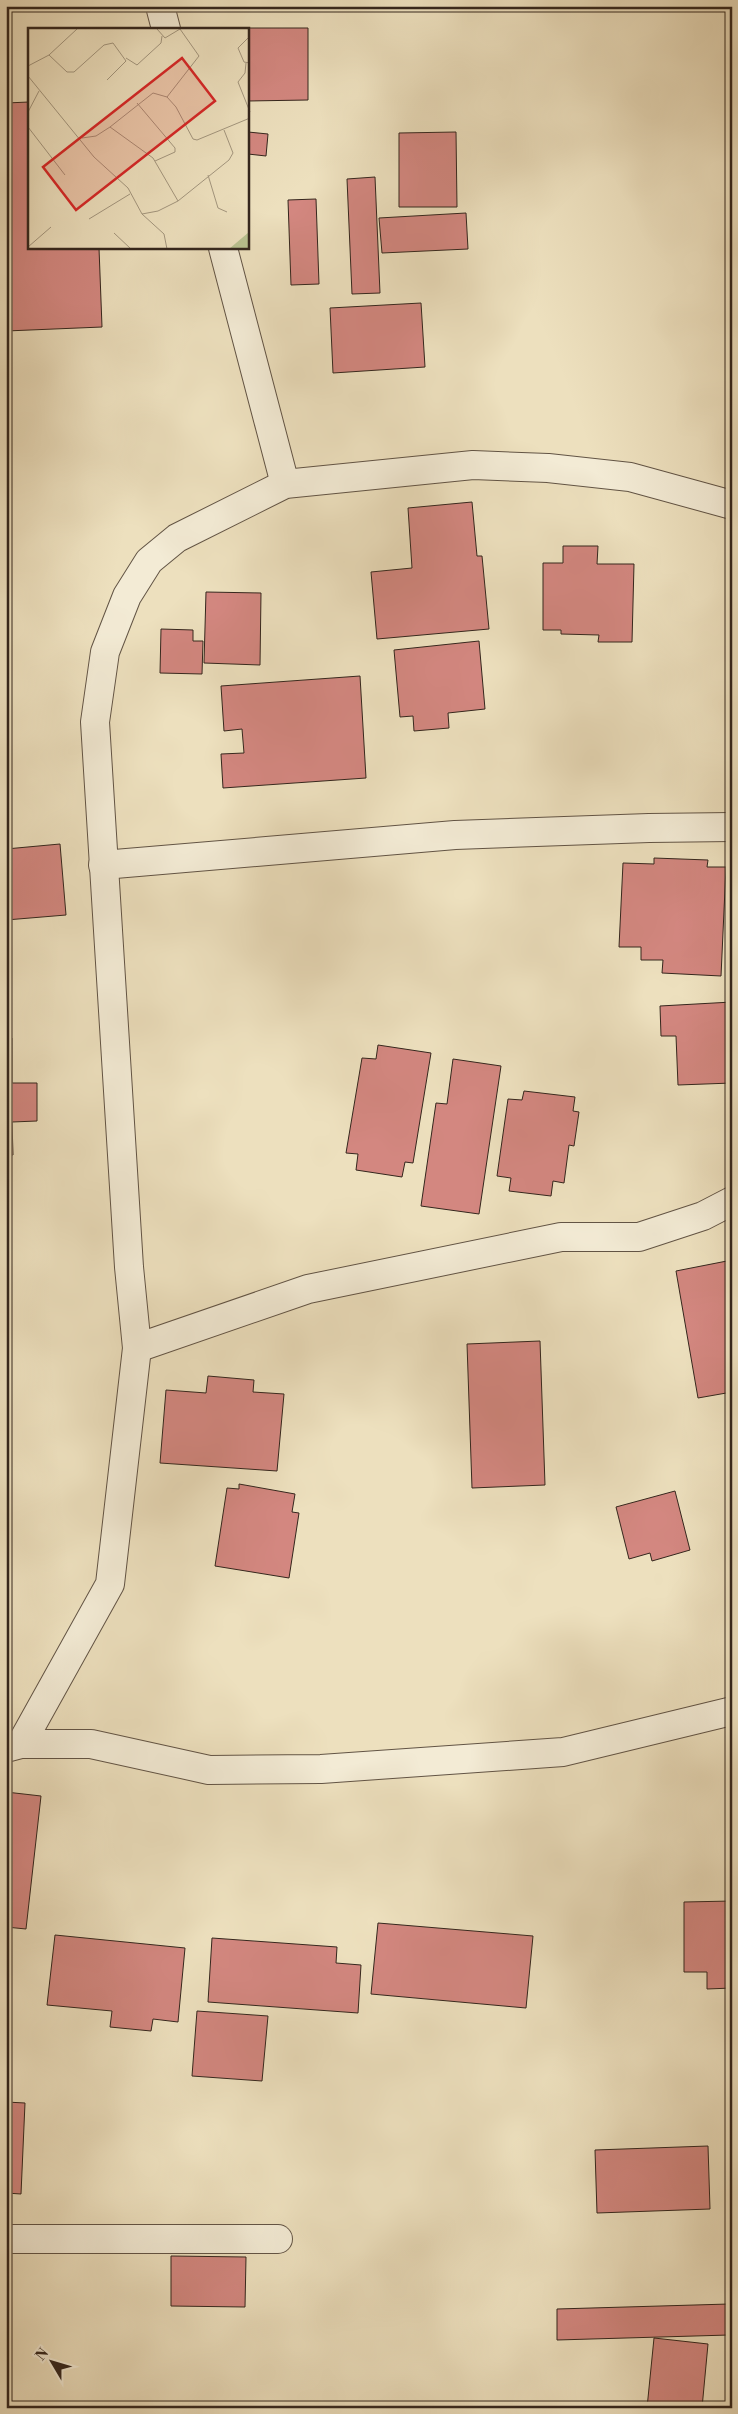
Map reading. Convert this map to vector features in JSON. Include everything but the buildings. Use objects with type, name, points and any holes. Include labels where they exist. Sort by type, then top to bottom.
[{"type":"street","points":[[160,6],[166,28]]},
{"type":"street","points":[[223,249],[285,484]]},
{"type":"street","points":[[14,1746],[110,1584],[137,1348],[129,1267],[95,722],[105,652],[126,596],[149,561],[177,538],[285,484],[473,465],[548,468],[630,477],[732,505]]},
{"type":"street","points":[[103,865],[455,835],[732,827]]},
{"type":"street","points":[[137,1348],[308,1289],[561,1237],[639,1237],[704,1216],[732,1201]]},
{"type":"street","points":[[14,1746],[91,1744],[209,1770],[321,1769],[563,1752],[732,1711]]},
{"type":"street","points":[[6,2239],[278,2239]]}]
